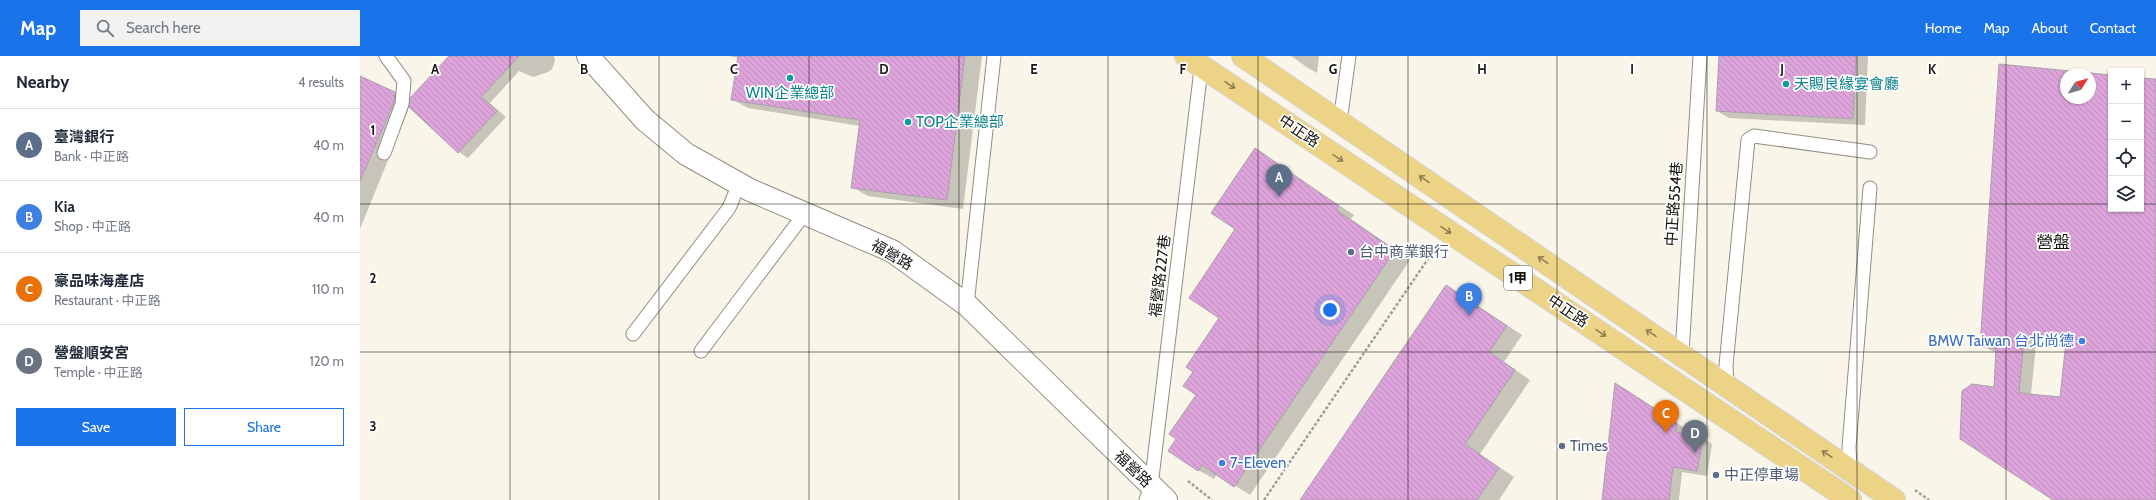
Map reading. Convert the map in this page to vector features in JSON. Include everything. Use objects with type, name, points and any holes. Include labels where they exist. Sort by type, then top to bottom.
[{"type":"main road","name":"中正路","points":[[1243,56],[1894,500]]},
{"type":"main road","name":"中正路","points":[[1196,59],[1850,500]]},
{"type":"street","name":"福營路","points":[[588,56],[645,120],[686,154],[740,184],[892,251],[967,305],[1154,495]]},
{"type":"lane","points":[[384,153],[402,104],[404,81],[386,56]]},
{"type":"lane","points":[[967,305],[994,56]]},
{"type":"lane","points":[[1340,122],[1349,56]]},
{"type":"lane","name":"中正路554巷","points":[[1682,354],[1700,56]]},
{"type":"lane","name":"福營路227巷","points":[[1154,495],[1196,59]]},
{"type":"lane","points":[[1726,385],[1726,365],[1748,140],[1754,136],[1870,152]]},
{"type":"lane","points":[[633,334],[729,208],[740,184]]},
{"type":"lane","points":[[1850,469],[1849,447],[1870,188]]},
{"type":"lane","points":[[701,351],[805,213]]},
{"type":"path","points":[[1264,500],[1432,253]]},
{"type":"path","points":[[1188,481],[1212,500]]},
{"type":"building","points":[[449,56],[519,56],[481,97],[497,111],[458,153],[409,107],[411,97]]},
{"type":"building","name":"TOP企業總部","points":[[738,56],[965,56],[947,200],[851,188],[860,120],[731,100]]},
{"type":"building","name":"天賜良緣宴會廳","points":[[1719,56],[1856,56],[1853,119],[1716,111]]},
{"type":"building","points":[[1999,64],[2060,70],[2060,104],[2096,104],[2096,74],[2108,75],[2108,212],[2144,212],[2144,78],[2156,79],[2156,500],[2053,500],[1960,439],[1962,391],[1972,384],[1994,387],[1996,349],[1980,346]],"holes":[[[2024,337],[2066,342],[2060,397],[2019,393]]]},
{"type":"building","points":[[360,76],[395,92],[394,102],[360,181]]},
{"type":"building","points":[[1255,148],[1339,206],[1336,210],[1395,250],[1234,487],[1202,465],[1198,471],[1168,451],[1176,439],[1169,434],[1196,395],[1183,386],[1193,372],[1186,367],[1219,318],[1189,298],[1235,229],[1211,213]]},
{"type":"building","points":[[1446,285],[1507,326],[1489,352],[1515,370],[1465,444],[1499,468],[1477,500],[1300,500]]},
{"type":"building","points":[[1615,383],[1677,423],[1676,432],[1703,437],[1697,471],[1673,467],[1669,500],[1602,500]]},
{"type":"place","name":"WIN企業總部","points":[[790,78]]},
{"type":"place","name":"天賜良緣宴會廳","points":[[1786,84]]},
{"type":"place","name":"TOP企業總部","points":[[908,122]]},
{"type":"place","name":"臺灣銀行","points":[[1279,197]]},
{"type":"place","name":"台中商業銀行","points":[[1351,252]]},
{"type":"place","name":"Kia","points":[[1469,316]]},
{"type":"place","name":"BMW Taiwan 台北尚德","points":[[2082,341]]},
{"type":"place","name":"豪品味海產店","points":[[1666,433]]},
{"type":"place","name":"Times","points":[[1562,446]]},
{"type":"place","name":"營盤順安宮","points":[[1695,453]]},
{"type":"place","name":"7-Eleven","points":[[1222,463]]},
{"type":"place","name":"中正停車場","points":[[1716,475]]},
{"type":"district","name":"營盤","points":[[2053,242]]}]
